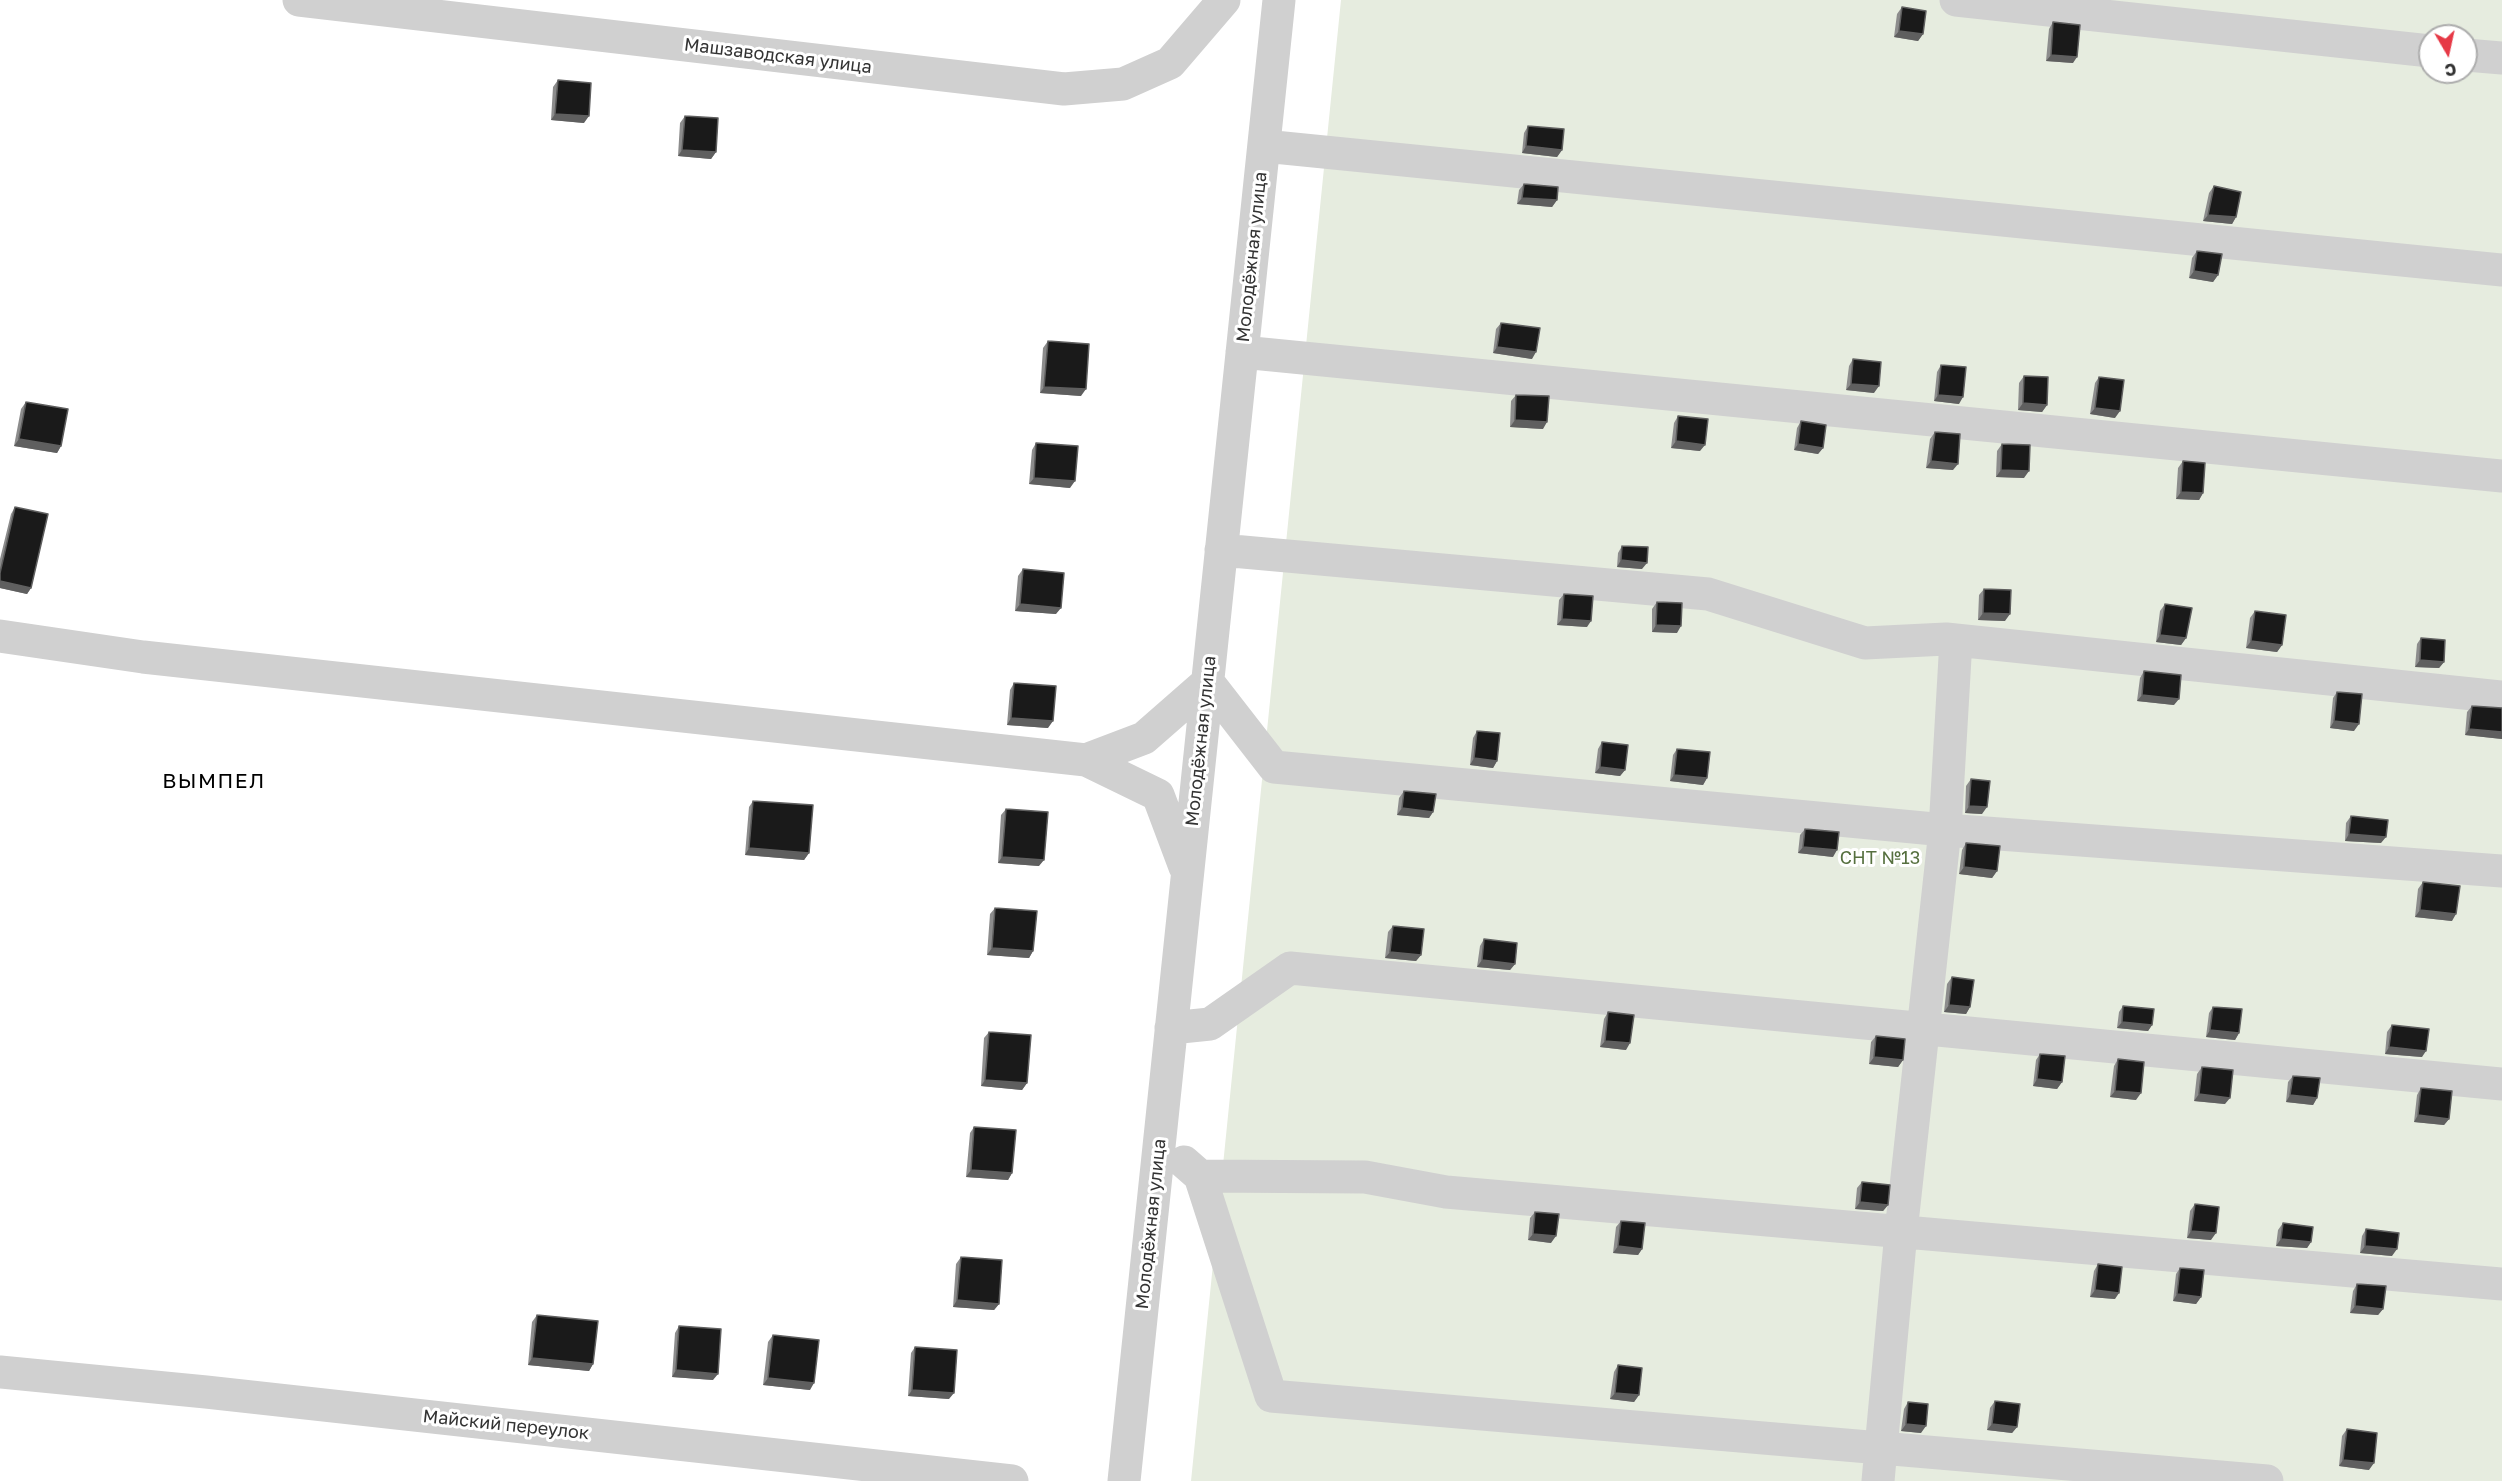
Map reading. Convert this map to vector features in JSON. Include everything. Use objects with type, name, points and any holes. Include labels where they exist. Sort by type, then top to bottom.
[{"type":"street","name":"Машзаводская улица","points":[[299,0],[1064,89],[1122,84],[1170,63],[1224,0]]},
{"type":"street","name":"Молодёжная улица","points":[[1124,1481],[1279,0]]},
{"type":"street","points":[[1956,0],[2418,50]]},
{"type":"street","points":[[2478,56],[2502,58]]},
{"type":"street","points":[[1264,146],[2502,270]]},
{"type":"street","points":[[1242,352],[2502,476]]},
{"type":"street","points":[[1221,550],[1708,594],[1864,643],[1956,640],[2502,697]]},
{"type":"street","points":[[0,636],[143,657],[1086,760],[1158,795],[1187,874]]},
{"type":"street","points":[[1878,1481],[1901,1232],[1945,830],[1956,640]]},
{"type":"street","points":[[1086,760],[1144,738],[1208,682],[1274,767],[1945,830],[2502,871]]},
{"type":"street","points":[[1171,1028],[1210,1024],[1290,968],[2502,1084]]},
{"type":"street","points":[[1160,1142],[1200,1176],[1271,1396],[2267,1481]]},
{"type":"street","points":[[1200,1176],[1365,1177],[1446,1192],[2502,1284]]},
{"type":"street","name":"Майский переулок","points":[[0,1372],[206,1392],[1012,1481]]},
{"type":"green space","name":"СНТ №13","points":[[1341,0],[2502,0],[2502,1481],[1191,1481]]},
{"type":"building","points":[[1902,7],[1926,11],[1923,34],[1899,31]]},
{"type":"building","points":[[2053,22],[2080,25],[2077,57],[2051,55]]},
{"type":"building","points":[[558,80],[591,83],[589,116],[555,114]]},
{"type":"building","points":[[685,116],[718,118],[716,152],[682,150]]},
{"type":"building","points":[[1528,126],[1564,129],[1562,150],[1526,146]]},
{"type":"building","points":[[1524,184],[1558,187],[1557,200],[1522,198]]},
{"type":"building","points":[[2214,186],[2241,192],[2236,217],[2208,215]]},
{"type":"building","points":[[2197,251],[2222,254],[2218,275],[2194,271]]},
{"type":"building","points":[[1501,323],[1540,328],[1536,352],[1497,347]]},
{"type":"building","points":[[1048,341],[1089,344],[1086,389],[1044,387]]},
{"type":"building","points":[[1853,359],[1881,362],[1879,386],[1851,384]]},
{"type":"building","points":[[1941,365],[1966,367],[1963,397],[1938,395]]},
{"type":"building","points":[[2024,376],[2048,377],[2047,405],[2023,403]]},
{"type":"building","points":[[2099,377],[2124,380],[2120,411],[2095,408]]},
{"type":"building","points":[[1516,395],[1549,396],[1547,422],[1515,420]]},
{"type":"building","points":[[26,402],[68,409],[61,446],[19,439]]},
{"type":"building","points":[[1678,416],[1708,419],[1705,445],[1676,441]]},
{"type":"building","points":[[1801,421],[1826,425],[1823,448],[1798,444]]},
{"type":"building","points":[[1935,432],[1960,434],[1958,464],[1931,461]]},
{"type":"building","points":[[1036,443],[1078,446],[1075,481],[1034,478]]},
{"type":"building","points":[[2002,444],[2030,445],[2029,471],[2001,470]]},
{"type":"building","points":[[2183,461],[2205,463],[2203,493],[2181,492]]},
{"type":"building","points":[[15,507],[48,514],[31,588],[0,581]]},
{"type":"building","points":[[1622,546],[1648,547],[1647,563],[1621,560]]},
{"type":"building","points":[[1023,569],[1064,573],[1061,608],[1020,604]]},
{"type":"building","points":[[1984,589],[2011,590],[2010,614],[1983,613]]},
{"type":"building","points":[[1564,594],[1593,596],[1591,621],[1562,619]]},
{"type":"building","points":[[1657,602],[1682,603],[1681,626],[1656,625]]},
{"type":"building","points":[[2165,604],[2192,608],[2186,638],[2160,635]]},
{"type":"building","points":[[2255,611],[2286,615],[2282,645],[2251,641]]},
{"type":"building","points":[[2421,638],[2445,640],[2444,662],[2420,660]]},
{"type":"building","points":[[2144,671],[2181,675],[2179,699],[2142,695]]},
{"type":"building","points":[[1014,683],[1056,686],[1053,721],[1011,718]]},
{"type":"building","points":[[2337,692],[2362,694],[2359,724],[2334,721]]},
{"type":"building","points":[[2472,706],[2502,708],[2502,732],[2469,729]]},
{"type":"building","points":[[1477,731],[1500,733],[1497,761],[1474,758]]},
{"type":"building","points":[[1602,742],[1628,745],[1625,770],[1600,767]]},
{"type":"building","points":[[1677,749],[1710,752],[1707,778],[1674,775]]},
{"type":"building","points":[[1971,779],[1990,781],[1987,807],[1969,806]]},
{"type":"building","points":[[1404,791],[1436,794],[1433,812],[1402,808]]},
{"type":"building","points":[[753,801],[813,805],[809,853],[749,848]]},
{"type":"building","points":[[1006,809],[1048,812],[1044,860],[1002,857]]},
{"type":"building","points":[[2351,816],[2388,820],[2386,837],[2349,834]]},
{"type":"building","points":[[1805,829],[1839,832],[1837,850],[1803,847]]},
{"type":"building","points":[[1966,843],[2000,846],[1997,871],[1964,867]]},
{"type":"building","points":[[2423,882],[2460,886],[2456,914],[2420,910]]},
{"type":"building","points":[[995,908],[1037,911],[1033,951],[992,948]]},
{"type":"building","points":[[1393,926],[1424,929],[1421,955],[1390,952]]},
{"type":"building","points":[[1484,939],[1517,943],[1515,964],[1482,960]]},
{"type":"building","points":[[1952,977],[1974,980],[1970,1007],[1949,1005]]},
{"type":"building","points":[[2123,1006],[2154,1009],[2152,1025],[2122,1022]]},
{"type":"building","points":[[2213,1007],[2242,1009],[2239,1033],[2210,1030]]},
{"type":"building","points":[[1608,1012],[1634,1015],[1630,1043],[1605,1041]]},
{"type":"building","points":[[2392,1025],[2429,1029],[2426,1051],[2389,1047]]},
{"type":"building","points":[[989,1032],[1031,1035],[1027,1083],[985,1080]]},
{"type":"building","points":[[1876,1036],[1905,1039],[1903,1060],[1874,1057]]},
{"type":"building","points":[[2040,1054],[2065,1056],[2062,1082],[2037,1079]]},
{"type":"building","points":[[2118,1059],[2144,1062],[2141,1093],[2115,1091]]},
{"type":"building","points":[[2202,1067],[2233,1070],[2230,1098],[2199,1094]]},
{"type":"building","points":[[2293,1076],[2320,1078],[2317,1098],[2290,1095]]},
{"type":"building","points":[[2421,1088],[2452,1091],[2449,1119],[2418,1115]]},
{"type":"building","points":[[974,1127],[1016,1130],[1012,1173],[971,1170]]},
{"type":"building","points":[[1862,1182],[1890,1185],[1888,1205],[1860,1202]]},
{"type":"building","points":[[2195,1204],[2219,1207],[2216,1233],[2191,1231]]},
{"type":"building","points":[[1535,1212],[1559,1214],[1556,1236],[1533,1234]]},
{"type":"building","points":[[1621,1221],[1645,1223],[1642,1249],[1618,1246]]},
{"type":"building","points":[[2283,1223],[2313,1227],[2311,1242],[2281,1239]]},
{"type":"building","points":[[2366,1229],[2399,1233],[2397,1249],[2365,1246]]},
{"type":"building","points":[[961,1257],[1002,1260],[999,1304],[957,1300]]},
{"type":"building","points":[[2098,1264],[2122,1267],[2119,1293],[2095,1290]]},
{"type":"building","points":[[2180,1268],[2204,1270],[2201,1297],[2177,1294]]},
{"type":"building","points":[[2357,1284],[2386,1286],[2383,1309],[2355,1306]]},
{"type":"building","points":[[537,1315],[598,1321],[593,1364],[532,1358]]},
{"type":"building","points":[[679,1326],[721,1329],[718,1374],[676,1370]]},
{"type":"building","points":[[773,1335],[819,1340],[814,1383],[768,1378]]},
{"type":"building","points":[[915,1347],[957,1350],[954,1393],[912,1390]]},
{"type":"building","points":[[1618,1365],[1642,1368],[1639,1395],[1615,1393]]},
{"type":"building","points":[[1995,1401],[2020,1404],[2017,1427],[1992,1424]]},
{"type":"building","points":[[1908,1402],[1928,1404],[1926,1426],[1906,1424]]},
{"type":"building","points":[[2347,1429],[2377,1433],[2374,1463],[2343,1460]]},
{"type":"district","name":"ВЫМПЕЛ","points":[[214,781]]}]
